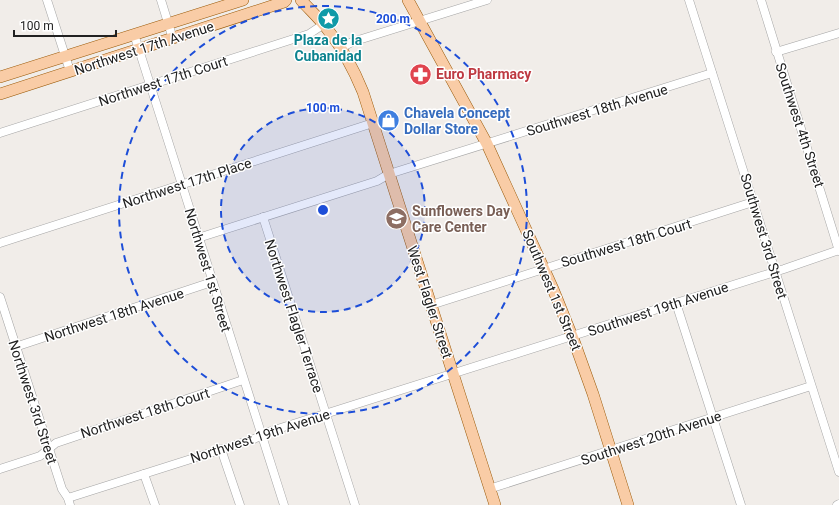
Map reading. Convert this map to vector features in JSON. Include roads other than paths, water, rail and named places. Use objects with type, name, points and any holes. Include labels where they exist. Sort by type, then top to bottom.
[{"type":"main road","name":"Northwest 17th Avenue","points":[[0,77],[243,0]]},
{"type":"main road","name":"Northwest 17th Avenue","points":[[0,94],[173,39],[284,2],[286,0]]},
{"type":"main road","name":"West Flagler Street","points":[[301,0],[324,24],[341,48],[358,80],[495,505]]},
{"type":"main road","name":"Southwest 1st Street","points":[[408,0],[487,144],[544,268],[593,394],[628,505]]},
{"type":"street","points":[[47,0],[70,71]]},
{"type":"street","points":[[161,0],[173,39]]},
{"type":"street","points":[[341,48],[352,42],[487,0]]},
{"type":"street","name":"Southwest 3rd Street","points":[[689,0],[839,472]]},
{"type":"street","name":"Southwest 4th Street","points":[[760,0],[839,250]]},
{"type":"street","name":"Northwest 17th Court","points":[[0,133],[309,34],[324,24]]},
{"type":"street","points":[[776,52],[839,33]]},
{"type":"street","name":"Northwest 1st Street","points":[[134,34],[284,505]]},
{"type":"street","name":"Southwest 18th Avenue","points":[[389,174],[712,73]]},
{"type":"street","name":"Northwest 17th Place","points":[[0,243],[373,124]]},
{"type":"street","points":[[198,238],[376,181],[389,174]]},
{"type":"street","name":"Southwest 18th Court","points":[[431,305],[753,202]]},
{"type":"street","name":"Northwest Flagler Terrace","points":[[263,218],[355,505]]},
{"type":"street","name":"Southwest 19th Avenue","points":[[452,374],[775,272],[839,250]]},
{"type":"street","name":"Northwest 18th Avenue","points":[[16,347],[212,282]]},
{"type":"street","name":"Northwest 3rd Street","points":[[0,297],[48,448],[62,489],[69,502]]},
{"type":"street","points":[[676,303],[741,505]]},
{"type":"street","name":"Northwest 19th Avenue","points":[[69,502],[144,474],[452,374]]},
{"type":"street","name":"Northwest 18th Court","points":[[48,448],[56,443],[243,380]]},
{"type":"street","name":"Southwest 20th Avenue","points":[[489,489],[811,386]]},
{"type":"street","points":[[0,469],[40,456],[48,448]]},
{"type":"street","points":[[221,449],[240,505]]},
{"type":"street","points":[[144,474],[154,505]]},
{"type":"place","name":"Plaza de la Cubanidad","points":[[328,18]]},
{"type":"place","name":"Euro Pharmacy","points":[[420,74]]},
{"type":"place","name":"Chavela Concept Dollar Store","points":[[388,121]]},
{"type":"place","name":"Sunflowers Day Care Center","points":[[397,219]]}]
